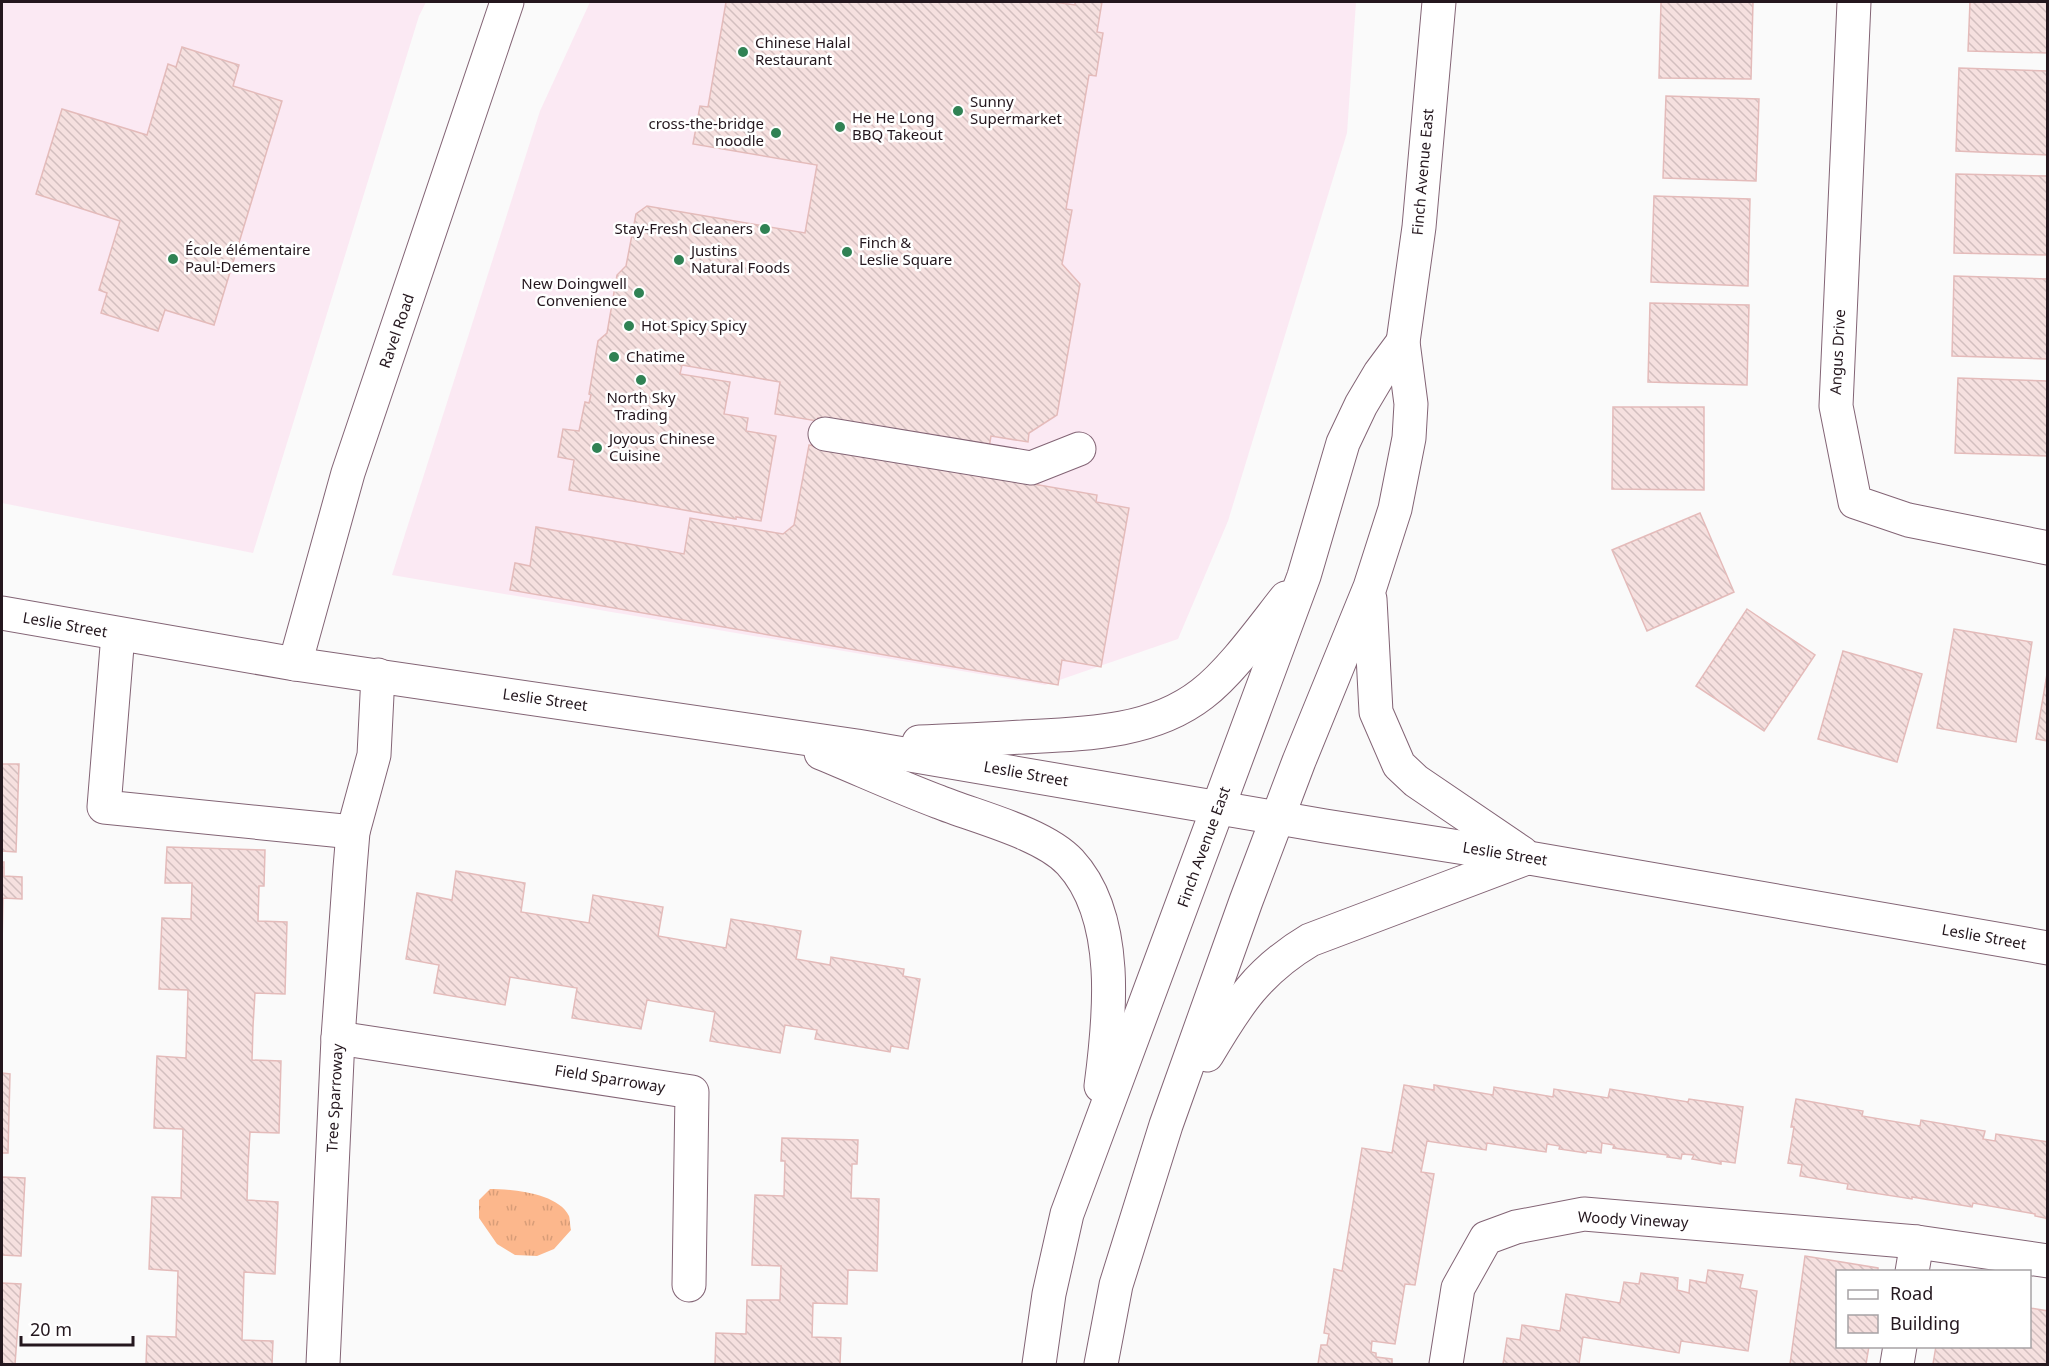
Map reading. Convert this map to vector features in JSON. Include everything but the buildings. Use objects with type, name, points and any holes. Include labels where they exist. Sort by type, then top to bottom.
[{"type":"main road","name":"Ravel Road","points":[[295,663],[348,473],[507,2]]},
{"type":"main road","name":"Finch Avenue East","points":[[1101,1365],[1116,1285],[1166,1125],[1278,817],[1370,587],[1395,509],[1409,438],[1411,404],[1403,342],[1419,227],[1439,2]]},
{"type":"main road","name":"Angus Drive","points":[[1854,2],[1836,406],[1855,502],[1908,520],[2048,548]]},
{"type":"main road","name":"Finch Avenue East","points":[[1039,1365],[1049,1294],[1067,1214],[1304,576],[1343,443],[1360,405],[1403,342]]},
{"type":"main road","points":[[825,434],[1031,468],[1079,449]]},
{"type":"main road","points":[[857,746],[1090,733],[1135,724],[1174,712],[1203,694],[1224,673],[1304,576]]},
{"type":"main road","points":[[1370,587],[1376,712],[1399,765],[1416,781],[1529,858]]},
{"type":"main road","name":"Leslie Street","points":[[2,614],[295,663],[857,746],[1529,858],[2048,948]]},
{"type":"main road","points":[[118,634],[104,807],[353,832]]},
{"type":"main road","name":"Tree Sparroway","points":[[323,1365],[338,1038],[353,832],[374,755],[378,675]]},
{"type":"main road","points":[[775,734],[939,802],[1044,842],[1070,862],[1091,895],[1101,924],[1107,956],[1109,1006],[1093,1142]]},
{"type":"main road","points":[[1166,1125],[1233,1011],[1259,979],[1286,954],[1310,940],[1529,858]]},
{"type":"main road","name":"Field Sparroway","points":[[338,1038],[692,1092],[689,1285]]},
{"type":"main road","name":"Woody Vineway","points":[[1446,1365],[1458,1288],[1486,1238],[1516,1227],[1584,1214],[1915,1257],[2048,1261]]},
{"type":"main road","points":[[1897,1365],[1900,1348]]},
{"type":"shaded area","name":"École élémentaire Paul-Demers","points":[[2,2],[426,2],[419,16],[253,553],[2,503]]},
{"type":"shaded area","points":[[590,2],[1356,2],[1347,133],[1228,521],[1178,639],[1045,685],[392,575],[540,111]]},
{"type":"green space","points":[[490,1189],[522,1191],[555,1202],[569,1216],[571,1230],[554,1249],[537,1256],[515,1255],[497,1244],[479,1218],[479,1200]]},
{"type":"place","name":"Chinese Halal Restaurant","points":[[743,52]]},
{"type":"place","name":"Sunny Supermarket","points":[[958,111]]},
{"type":"place","name":"He He Long BBQ Takeout","points":[[840,127]]},
{"type":"place","name":"cross-the-bridge noodle","points":[[776,133]]},
{"type":"place","name":"Stay-Fresh Cleaners","points":[[765,229]]},
{"type":"place","name":"Finch & Leslie Square","points":[[847,252]]},
{"type":"place","name":"École élémentaire Paul-Demers","points":[[173,259]]},
{"type":"place","name":"Justins Natural Foods","points":[[679,260]]},
{"type":"place","name":"New Doingwell Convenience","points":[[639,293]]},
{"type":"place","name":"Hot Spicy Spicy","points":[[629,326]]},
{"type":"place","name":"Chatime","points":[[614,357]]},
{"type":"place","name":"North Sky Trading","points":[[641,380]]},
{"type":"place","name":"Joyous Chinese Cuisine","points":[[597,448]]}]
